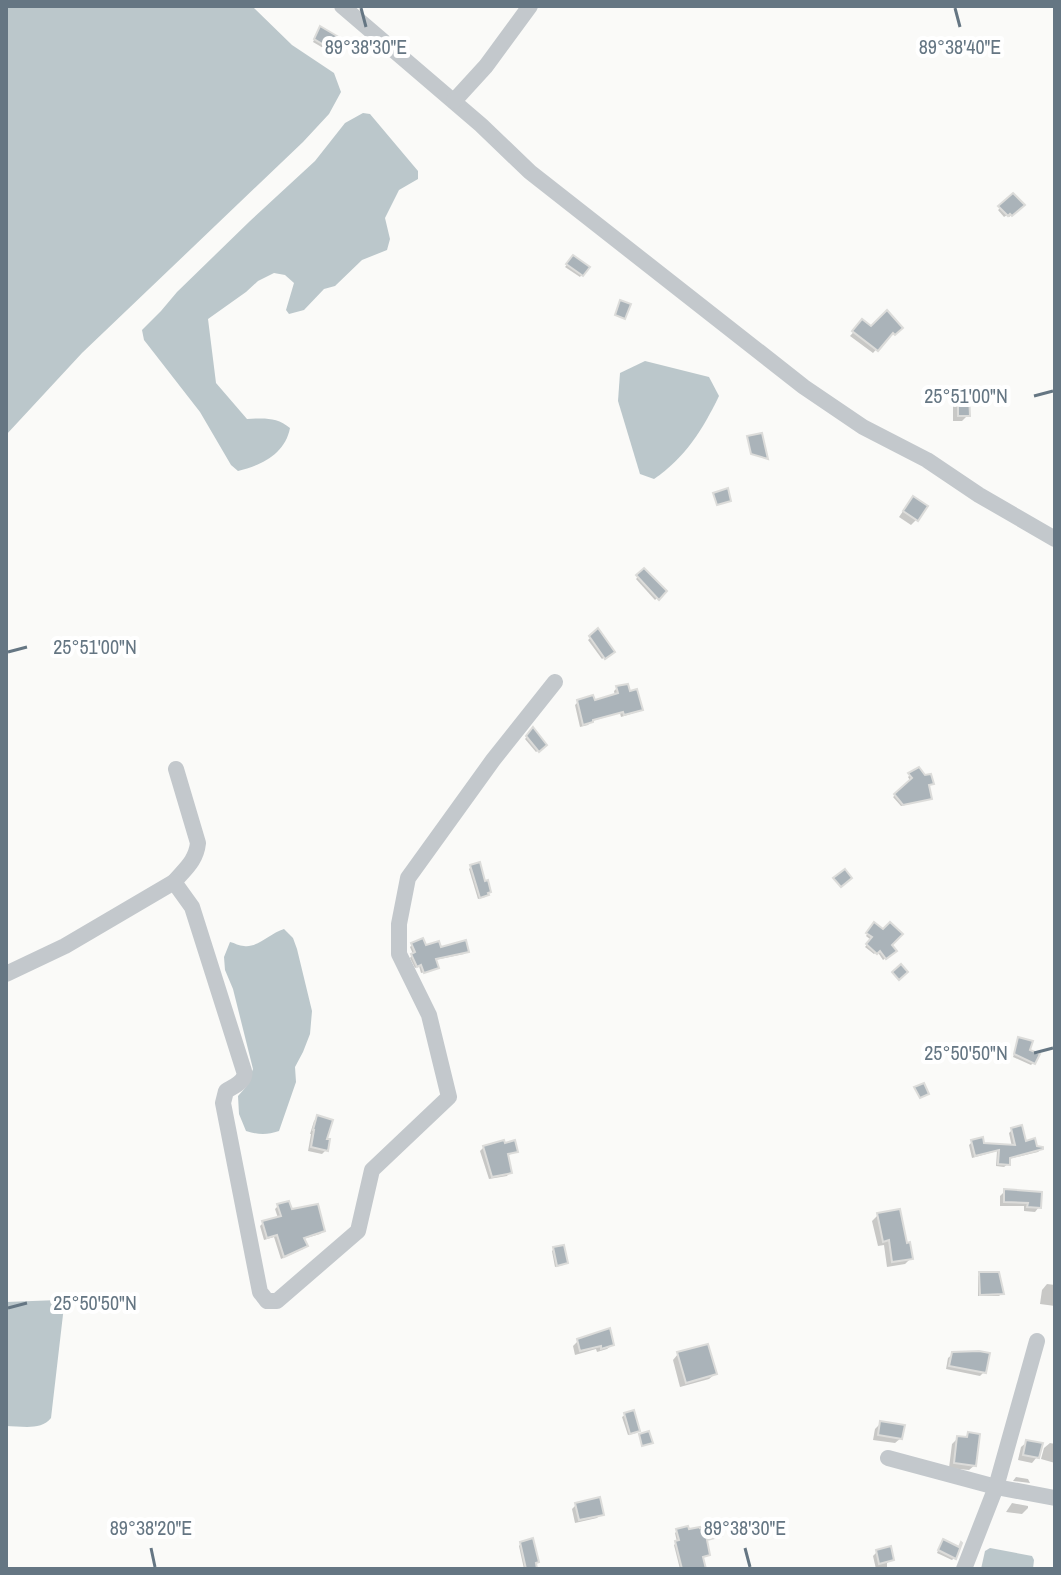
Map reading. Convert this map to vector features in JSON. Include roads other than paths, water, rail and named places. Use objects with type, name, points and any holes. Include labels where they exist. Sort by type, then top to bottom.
[{"type":"street","points":[[342,6],[454,101],[530,172],[804,387],[863,427],[927,460],[979,495],[1055,539]]},
{"type":"street","points":[[454,101],[486,66],[530,6]]},
{"type":"street","points":[[174,882],[192,907],[244,1071],[243,1080],[226,1091],[223,1103],[260,1292],[267,1301],[277,1301],[358,1231],[372,1170],[449,1097],[429,1015],[399,954],[399,924],[408,878],[493,760],[555,682]]},
{"type":"street","points":[[6,974],[65,946],[174,882],[193,861],[198,843],[176,769]]},
{"type":"street","points":[[964,1569],[996,1487],[1037,1341]]},
{"type":"street","points":[[888,1458],[996,1487],[1055,1498]]}]
